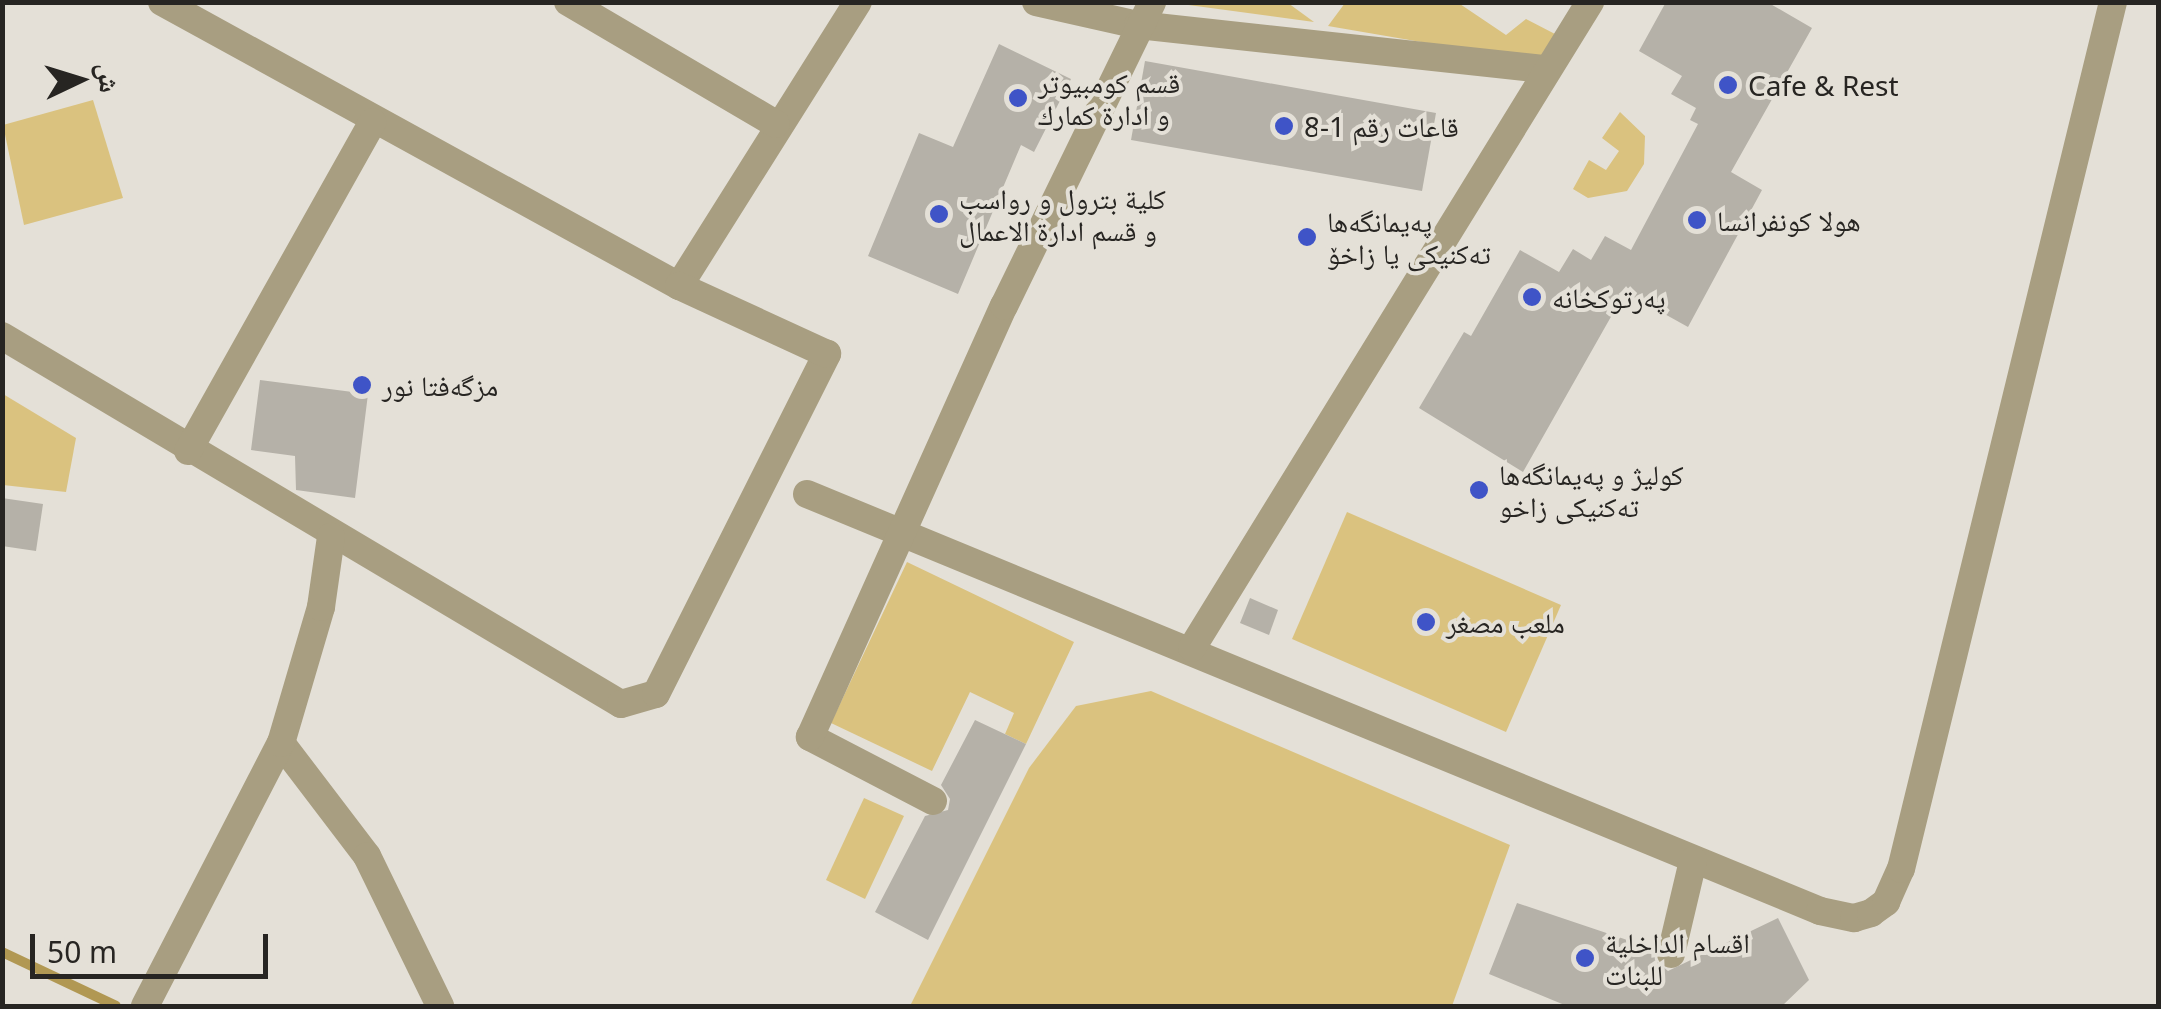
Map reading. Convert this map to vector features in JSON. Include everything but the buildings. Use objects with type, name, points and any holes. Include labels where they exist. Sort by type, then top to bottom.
[{"type":"street","points":[[2,336],[330,536],[621,704],[656,694],[827,354],[679,286],[373,122],[162,2]]},
{"type":"street","points":[[568,2],[776,124]]},
{"type":"street","points":[[679,286],[776,124],[858,2]]},
{"type":"street","points":[[1036,2],[1546,70]]},
{"type":"street","points":[[1192,648],[1590,2]]},
{"type":"street","points":[[807,494],[1192,648],[1836,918],[1871,913],[1896,886],[2113,2]]},
{"type":"street","points":[[933,801],[810,737],[1145,14]]},
{"type":"street","points":[[188,451],[373,122]]},
{"type":"street","points":[[150,998],[281,744],[312,642],[330,536]]},
{"type":"street","points":[[281,744],[367,856],[440,1006]]},
{"type":"street","points":[[1671,954],[1693,861]]},
{"type":"shaded area","points":[[1182,2],[1288,3],[1314,22],[1181,4]]},
{"type":"shaded area","points":[[1457,2],[1506,35],[1526,19],[1555,34],[1537,62],[1328,26],[1345,3]]},
{"type":"shaded area","points":[[93,100],[123,198],[24,225],[3,125]]},
{"type":"shaded area","points":[[1620,112],[1645,136],[1644,164],[1627,191],[1588,198],[1573,189],[1589,160],[1606,170],[1619,151],[1602,138]]},
{"type":"shaded area","points":[[3,394],[76,438],[66,492],[3,485]]},
{"type":"shaded area","name":"ملعب مصغر","points":[[1347,512],[1561,605],[1506,732],[1292,639]]},
{"type":"shaded area","points":[[907,562],[1074,642],[1026,744],[1005,734],[1014,713],[970,692],[932,771],[831,723]]},
{"type":"shaded area","points":[[1151,691],[1510,845],[1452,1006],[910,1006],[1029,768],[1076,706]]},
{"type":"shaded area","points":[[864,798],[904,816],[865,899],[826,880]]},
{"type":"waterway","points":[[2,952],[116,1006]]},
{"type":"place","name":"Cafe & Rest","points":[[1728,85]]},
{"type":"place","name":"قسم کومبیوتر و ادارة كمارك","points":[[1018,98]]},
{"type":"place","name":"قاعات رقم 1-8","points":[[1284,126]]},
{"type":"place","name":"كلية بترول و رواسب و قسم ادارة الاعمال","points":[[939,214]]},
{"type":"place","name":"هولا كونفرانسا","points":[[1697,220]]},
{"type":"place","name":"پەیمانگەها تەکنیکی یا زاخۆ","points":[[1307,237]]},
{"type":"place","name":"په‌رتوكخانه‌","points":[[1532,297]]},
{"type":"place","name":"مزگەفتا نور","points":[[362,385]]},
{"type":"place","name":"كوليژ و په‌يمانگه‌ها ته‌كنيكى زاخو","points":[[1479,490]]},
{"type":"place","name":"ملعب مصغر","points":[[1426,622]]},
{"type":"place","name":"اقسام الداخلیة للبنات","points":[[1585,958]]}]
